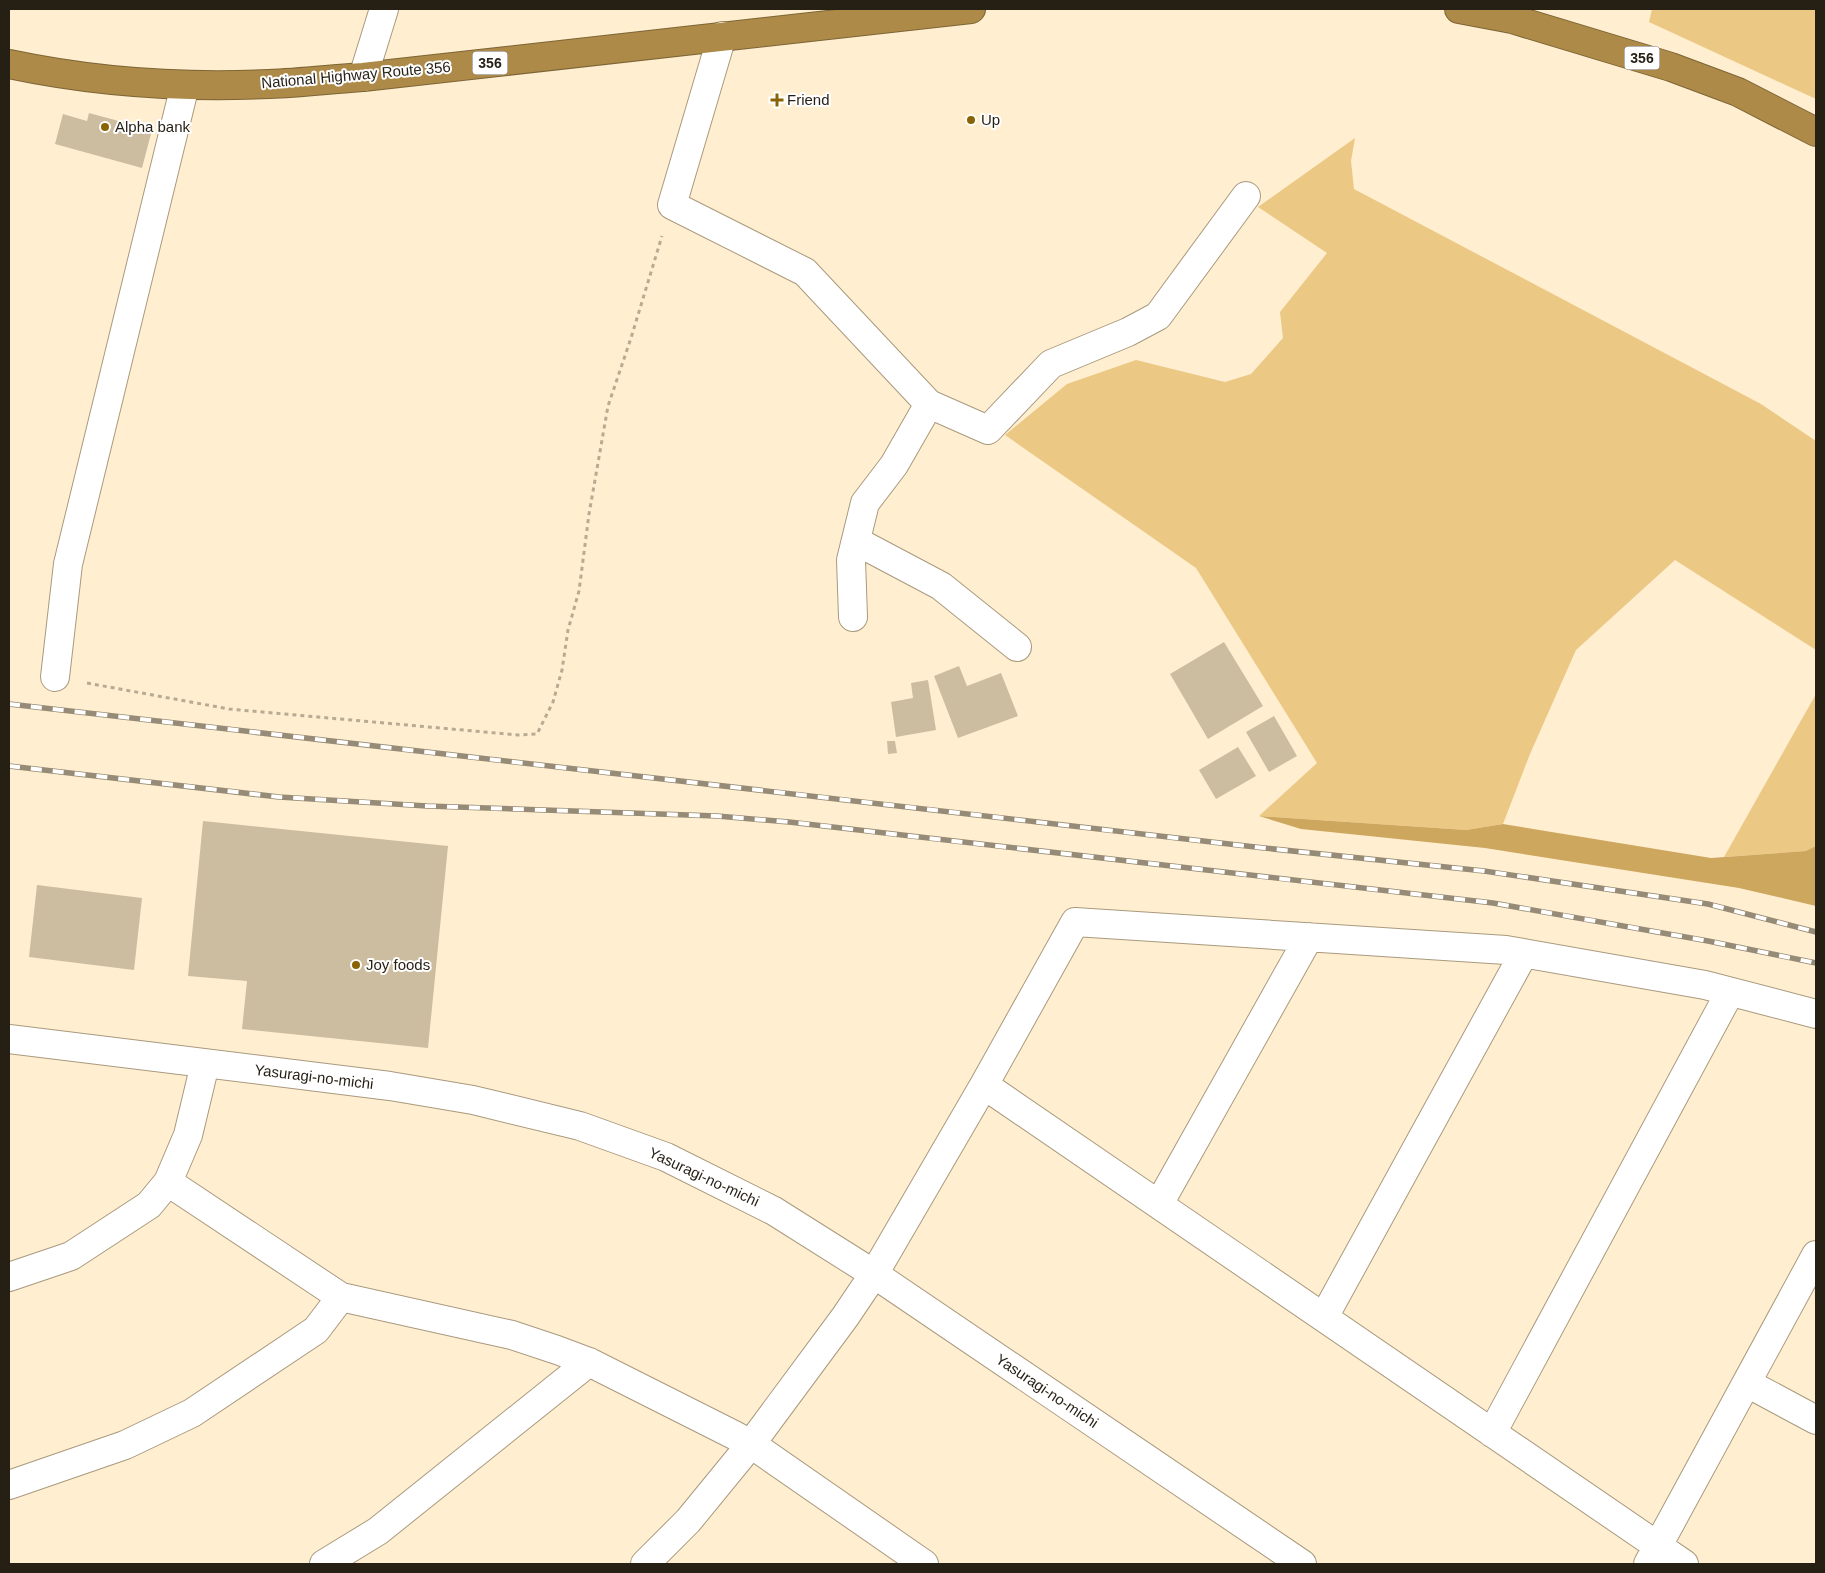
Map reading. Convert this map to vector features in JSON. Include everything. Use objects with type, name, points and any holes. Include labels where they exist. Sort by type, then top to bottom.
[{"type":"highway","name":"National Highway Route 356","points":[[9,64],[97,79],[185,85],[269,84],[364,77],[971,9]]},
{"type":"highway","name":"356","points":[[1460,9],[1512,19],[1672,66],[1738,92],[1816,132]]},
{"type":"street","points":[[364,77],[384,9]]},
{"type":"street","points":[[722,36],[672,205],[804,272],[930,404],[988,430],[1051,364],[1128,332],[1158,316],[1246,196]]},
{"type":"street","points":[[55,677],[68,564],[185,85]]},
{"type":"street","points":[[853,617],[851,560],[865,503],[894,465],[930,404]]},
{"type":"street","points":[[856,541],[941,586],[1017,647]]},
{"type":"street","points":[[645,1564],[688,1521],[751,1444],[845,1317],[874,1274],[984,1085],[1075,922],[1496,949],[1705,985],[1816,1014]]},
{"type":"street","points":[[1160,1204],[1309,937]]},
{"type":"street","points":[[1324,1317],[1524,953]]},
{"type":"street","points":[[1492,1433],[1730,992]]},
{"type":"street","name":"Yasuragi-no-michi","points":[[9,1039],[399,1088],[473,1100],[580,1126],[666,1157],[774,1211],[874,1274],[1302,1564]]},
{"type":"street","points":[[9,1277],[71,1256],[149,1205],[168,1182],[188,1135],[206,1064]]},
{"type":"street","points":[[984,1085],[1492,1433],[1653,1556],[1684,1564]]},
{"type":"street","points":[[168,1182],[341,1297],[512,1335],[589,1362],[751,1444],[919,1563]]},
{"type":"street","points":[[1653,1556],[1816,1255]]},
{"type":"street","points":[[9,1485],[125,1445],[192,1413],[316,1330],[341,1297]]},
{"type":"street","points":[[324,1564],[378,1531],[589,1362]]},
{"type":"street","points":[[1747,1383],[1816,1420]]},
{"type":"path","points":[[55,677],[229,709],[518,735],[537,734],[553,702],[562,670],[568,630],[579,591],[589,514],[608,406],[672,205]]},
{"type":"shaded area","points":[[1652,9],[1816,9],[1816,99],[1649,22]]},
{"type":"shaded area","points":[[1355,138],[1351,161],[1354,189],[1761,404],[1816,441],[1816,650],[1675,560],[1576,650],[1530,754],[1503,824],[1466,830],[1259,816],[1317,763],[1196,568],[1005,435],[1067,384],[1136,360],[1225,382],[1251,374],[1283,338],[1280,312],[1327,253],[1258,207]]},
{"type":"shaded area","points":[[1816,694],[1816,846],[1807,851],[1724,857]]},
{"type":"shaded area","points":[[1259,816],[1466,830],[1503,824],[1711,858],[1806,851],[1816,846],[1816,906],[1739,888],[1485,848],[1301,829]]},
{"type":"building","points":[[89,113],[152,130],[142,168],[55,144],[63,114],[87,121]]},
{"type":"building","points":[[1224,642],[1263,706],[1208,739],[1170,674]]},
{"type":"building","points":[[959,666],[967,686],[1001,673],[1018,716],[958,738],[934,676]]},
{"type":"building","points":[[928,680],[936,730],[896,737],[891,702],[913,698],[911,683]]},
{"type":"building","points":[[1274,716],[1297,756],[1269,772],[1246,732]]},
{"type":"building","points":[[887,741],[895,741],[897,753],[888,754]]},
{"type":"building","points":[[1238,747],[1256,776],[1216,799],[1199,770]]},
{"type":"building","points":[[203,821],[448,846],[428,1048],[242,1029],[247,981],[188,976]]},
{"type":"building","points":[[37,885],[142,898],[134,970],[29,957]]},
{"type":"railway","points":[[9,704],[1264,848],[1484,871],[1708,904],[1816,932]]},
{"type":"railway","points":[[9,766],[279,797],[427,806],[717,816],[789,822],[1493,903],[1708,941],[1816,963]]},
{"type":"place","name":"Friend","points":[[777,100]]},
{"type":"place","name":"Up","points":[[971,120]]},
{"type":"place","name":"Alpha bank","points":[[105,127]]},
{"type":"place","name":"Joy foods","points":[[356,965]]}]
